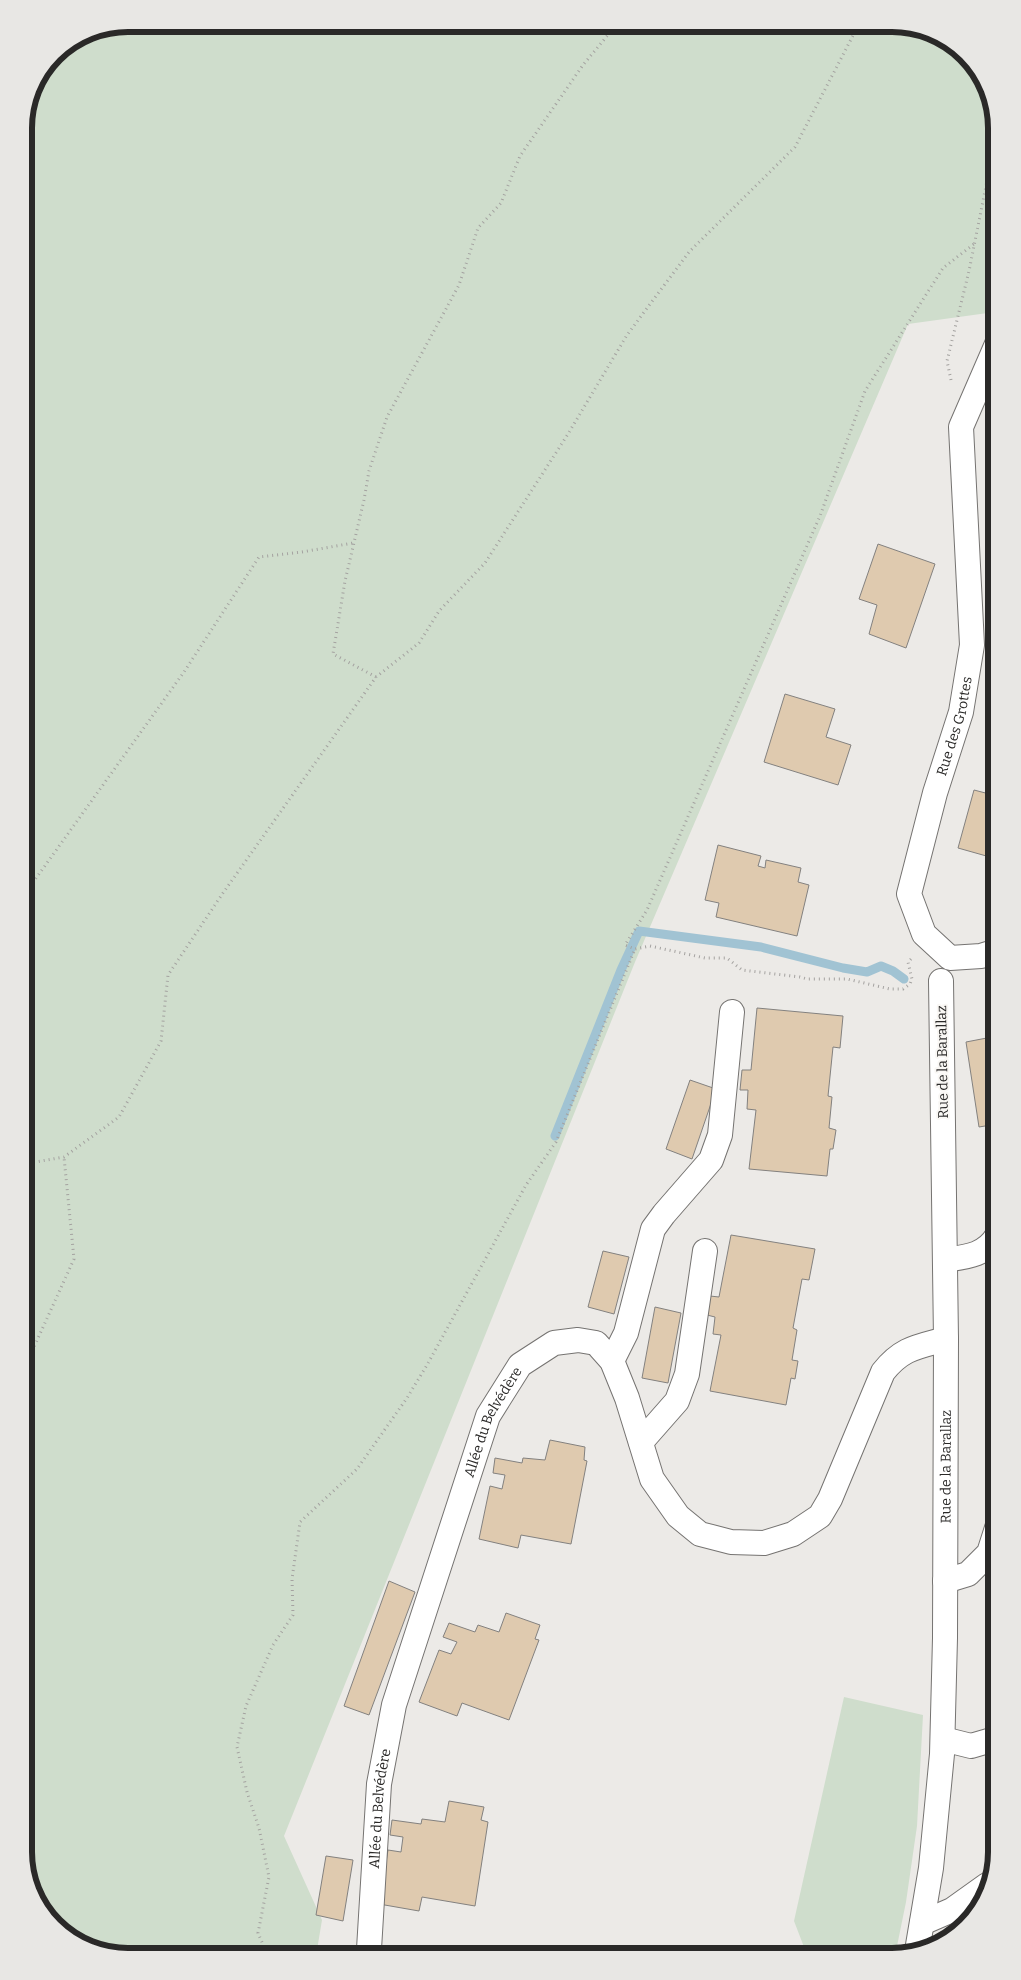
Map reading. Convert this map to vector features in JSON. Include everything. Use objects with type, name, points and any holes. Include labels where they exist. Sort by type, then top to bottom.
[{"type":"street","points":[[960,427],[988,364]]},
{"type":"street","name":"Rue des Grottes","points":[[960,427],[972,645],[961,712],[935,793],[908,894],[924,934],[950,958],[988,954]]},
{"type":"street","name":"Rue de la Barallaz","points":[[918,1944],[931,1868],[943,1740],[946,1340],[941,981]]},
{"type":"street","points":[[612,1360],[626,1332],[653,1229],[711,1160],[720,1134],[732,1012]]},
{"type":"street","points":[[945,1260],[976,1255],[988,1246]]},
{"type":"street","points":[[641,1442],[677,1402],[687,1374],[705,1251]]},
{"type":"street","name":"Allée du Belvédère","points":[[369,1947],[379,1784],[394,1705],[488,1416],[520,1365],[554,1343],[578,1340],[596,1343],[612,1360],[627,1398],[652,1479],[678,1516],[700,1534],[731,1542],[764,1543],[793,1534],[820,1516],[830,1499],[883,1372],[892,1360],[905,1351],[946,1340]]},
{"type":"street","points":[[945,1581],[968,1574],[988,1554]]},
{"type":"street","points":[[943,1740],[971,1746],[988,1741]]},
{"type":"street","points":[[922,1924],[952,1910],[981,1890]]},
{"type":"path","points":[[376,677],[333,654],[369,471],[387,417],[459,285],[478,228],[501,203],[520,156],[583,65],[610,33]]},
{"type":"path","points":[[32,1163],[64,1157],[119,1117],[123,1112],[161,1041],[168,976],[228,885],[376,677],[419,643],[439,611],[484,563],[568,434],[627,335],[689,252],[795,147],[854,33]]},
{"type":"path","points":[[960,427],[947,361],[988,175]]},
{"type":"path","points":[[930,940],[908,962],[912,979],[910,984],[903,988],[890,989],[846,980],[807,980],[800,977],[742,970],[726,958],[705,958],[650,946],[635,950],[625,945],[647,910],[820,516],[865,390],[943,268],[974,244]]},
{"type":"path","points":[[33,882],[184,672],[259,557],[354,543]]},
{"type":"path","points":[[264,1947],[258,1932],[269,1877],[260,1828],[246,1792],[237,1748],[246,1706],[273,1645],[293,1615],[292,1579],[300,1522],[358,1469],[407,1398],[427,1365],[526,1185],[556,1142],[635,950]]},
{"type":"path","points":[[32,1352],[74,1259],[64,1157]]},
{"type":"green space","points":[[109,34],[912,34],[935,42],[951,52],[969,70],[976,80],[987,109],[988,313],[908,324],[635,962],[284,1836],[322,1920],[317,1947],[109,1946],[86,1938],[70,1928],[52,1910],[45,1900],[34,1871],[32,1852],[33,116],[36,103],[45,80],[65,56],[80,45]]},
{"type":"green space","points":[[844,1697],[923,1715],[917,1826],[906,1902],[897,1947],[807,1948],[804,1947],[794,1921]]},
{"type":"building","points":[[878,544],[935,564],[906,648],[869,634],[877,605],[859,599]]},
{"type":"building","points":[[785,694],[835,709],[826,737],[851,745],[838,785],[764,762]]},
{"type":"building","points":[[974,790],[988,794],[988,856],[958,848]]},
{"type":"building","points":[[718,845],[761,856],[758,866],[765,868],[766,860],[801,868],[798,882],[809,885],[797,936],[716,917],[719,903],[705,900]]},
{"type":"building","points":[[757,1008],[843,1016],[840,1048],[833,1047],[828,1096],[832,1097],[829,1128],[836,1130],[833,1149],[830,1149],[827,1176],[749,1169],[756,1110],[747,1109],[748,1090],[740,1090],[742,1070],[751,1070]]},
{"type":"building","points":[[988,1038],[988,1126],[979,1127],[966,1042]]},
{"type":"building","points":[[690,1080],[716,1089],[692,1159],[666,1149]]},
{"type":"building","points":[[731,1235],[815,1249],[809,1280],[802,1279],[793,1328],[797,1330],[792,1360],[798,1361],[795,1379],[791,1378],[786,1405],[710,1391],[721,1335],[713,1334],[715,1317],[707,1315],[710,1296],[719,1297]]},
{"type":"building","points":[[603,1251],[629,1257],[614,1314],[588,1307]]},
{"type":"building","points":[[655,1307],[681,1313],[668,1383],[642,1378]]},
{"type":"building","points":[[550,1440],[585,1447],[584,1460],[587,1461],[571,1544],[521,1535],[518,1548],[479,1539],[490,1486],[502,1489],[505,1475],[493,1473],[495,1458],[522,1463],[523,1458],[545,1460]]},
{"type":"building","points":[[389,1581],[415,1592],[369,1715],[344,1706]]},
{"type":"building","points":[[506,1613],[540,1625],[535,1639],[539,1640],[509,1720],[462,1703],[457,1716],[419,1702],[439,1650],[451,1654],[457,1642],[443,1637],[449,1623],[475,1632],[478,1625],[499,1632]]},
{"type":"building","points":[[449,1801],[484,1807],[481,1820],[488,1822],[475,1906],[422,1897],[419,1911],[379,1904],[388,1850],[401,1852],[403,1837],[390,1835],[392,1820],[421,1824],[422,1819],[445,1822]]},
{"type":"building","points":[[326,1856],[353,1860],[343,1921],[316,1915]]},
{"type":"waterway","points":[[555,1136],[621,970],[639,931],[761,947],[843,968],[867,972],[881,966],[893,971],[904,979]]}]
